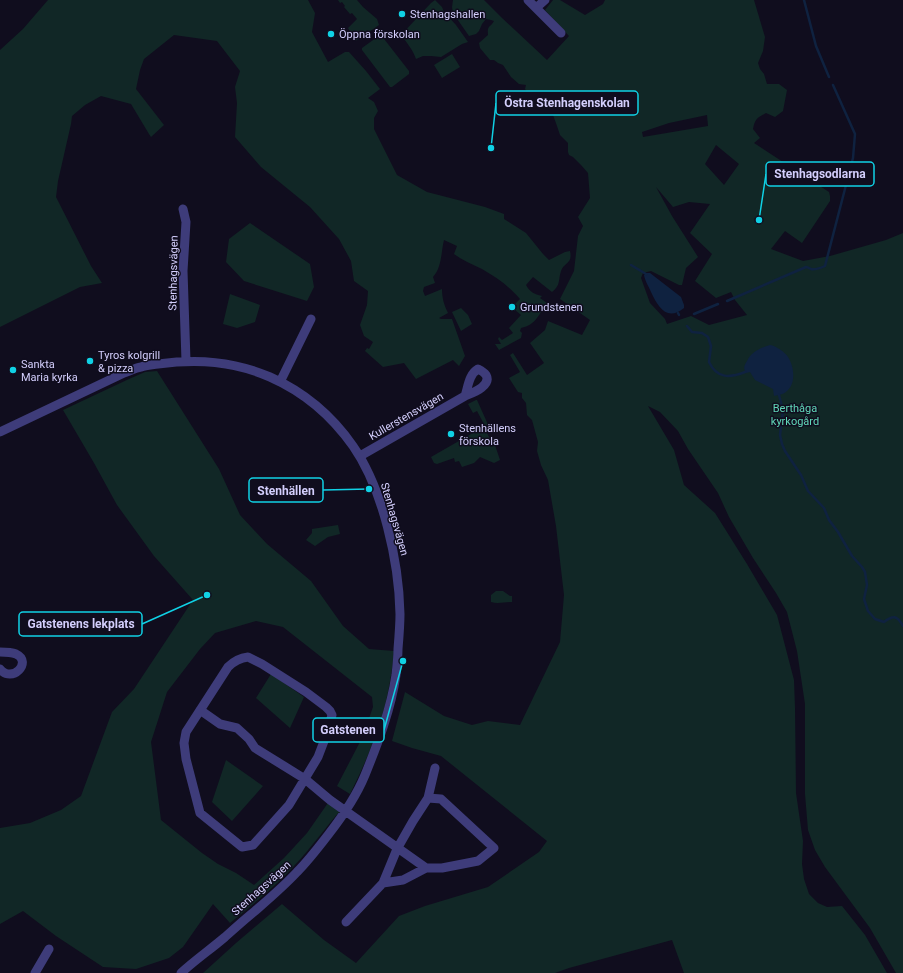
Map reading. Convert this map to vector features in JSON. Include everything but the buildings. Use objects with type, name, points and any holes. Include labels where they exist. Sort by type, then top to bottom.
[{"type":"street","points":[[528,0],[561,33]]},
{"type":"street","points":[[536,8],[545,0]]},
{"type":"street","name":"Stenhagsvägen","points":[[183,209],[186,222],[183,272],[186,361]]},
{"type":"street","points":[[280,382],[311,319]]},
{"type":"street","name":"Stenhagsvägen","points":[[0,432],[124,373],[141,367],[186,361],[232,365],[256,372],[280,382],[298,392],[323,411],[333,421],[360,456],[382,508],[392,544],[397,579],[400,621],[396,673],[391,699],[377,744],[364,778],[346,811],[297,873],[273,896],[181,973]]},
{"type":"street","name":"Kullerstensvägen","points":[[360,456],[465,396]]},
{"type":"street","points":[[0,652],[15,653],[20,656],[22,662],[21,668],[16,672],[10,674],[0,670]]},
{"type":"street","points":[[248,656],[306,692],[326,707],[332,714],[318,757],[305,779],[289,806],[253,845],[242,847],[200,814],[186,759],[184,743],[186,732],[228,667],[235,660],[248,656]]},
{"type":"street","points":[[200,710],[220,724],[237,728],[249,739],[254,748],[305,779],[330,800],[397,849],[426,868]]},
{"type":"street","points":[[346,922],[383,883],[397,849],[428,798],[434,768]]},
{"type":"street","points":[[383,883],[404,880],[426,868],[442,868],[478,861],[494,848],[441,799],[428,798]]},
{"type":"street","points":[[35,973],[49,949]]},
{"type":"green space","points":[[48,0],[308,0],[315,13],[312,32],[328,62],[345,52],[349,52],[380,89],[368,98],[374,102],[378,111],[374,118],[374,129],[397,175],[427,192],[485,207],[504,214],[504,219],[526,233],[549,260],[570,251],[571,255],[569,261],[562,268],[557,287],[552,292],[533,277],[526,285],[532,292],[542,296],[540,298],[547,303],[534,322],[521,328],[521,338],[499,350],[495,344],[501,344],[498,339],[499,337],[502,340],[513,333],[509,328],[521,315],[514,309],[517,306],[515,304],[520,299],[497,279],[454,254],[457,246],[444,240],[440,264],[433,277],[435,283],[424,287],[423,291],[425,296],[442,289],[445,307],[448,313],[439,318],[452,319],[465,356],[459,366],[453,360],[416,379],[404,363],[383,367],[365,351],[367,348],[369,349],[373,342],[364,336],[360,325],[367,305],[368,291],[354,281],[351,261],[339,239],[310,207],[261,167],[235,137],[237,103],[235,87],[240,71],[217,41],[174,35],[144,59],[140,70],[136,89],[164,125],[151,137],[131,104],[101,96],[85,105],[72,116],[56,197],[91,266],[102,283],[80,287],[0,327],[0,50],[23,29]]},
{"type":"green space","points":[[338,0],[357,0],[377,19],[379,25],[369,32],[367,30],[359,39],[355,41],[348,28],[357,19],[352,13],[350,14],[342,2],[340,3]]},
{"type":"green space","points":[[435,0],[468,42],[441,57],[423,56],[416,59],[412,50],[401,35]]},
{"type":"green space","name":"Berthåga kyrkogård","points":[[453,0],[484,0],[547,60],[569,36],[545,10],[553,0],[560,0],[585,15],[603,4],[605,0],[754,0],[765,37],[763,51],[758,63],[760,69],[764,74],[767,84],[779,84],[787,90],[783,111],[775,117],[766,113],[756,121],[753,129],[760,138],[754,143],[829,192],[830,196],[830,201],[802,243],[785,231],[771,249],[803,261],[830,256],[886,240],[903,233],[903,973],[896,973],[870,928],[825,867],[815,850],[808,830],[805,794],[805,704],[797,651],[787,612],[729,517],[718,493],[688,449],[678,431],[660,412],[648,406],[674,450],[684,485],[715,513],[777,615],[794,680],[796,793],[803,841],[802,864],[804,879],[809,894],[818,903],[827,907],[842,906],[865,935],[887,973],[684,973],[672,940],[555,973],[203,973],[282,904],[324,940],[356,963],[399,916],[425,906],[488,887],[539,852],[547,841],[441,756],[392,741],[405,692],[444,716],[472,725],[488,721],[520,725],[560,642],[564,595],[556,526],[548,480],[541,465],[537,451],[538,442],[532,420],[527,415],[526,403],[522,398],[522,393],[518,392],[509,378],[520,372],[510,355],[513,353],[527,375],[544,363],[530,343],[545,330],[548,321],[582,335],[590,320],[560,299],[574,271],[578,236],[583,226],[578,217],[590,198],[588,173],[573,157],[569,155],[568,143],[560,135],[553,115],[540,108],[525,89],[526,85],[519,84],[511,77],[503,65],[494,60],[490,60],[480,48],[479,43],[488,35],[488,28],[494,21],[486,19],[476,34],[469,36],[453,13]],"holes":[[[707,115],[708,126],[643,137],[642,132],[669,123]],[[716,145],[739,164],[724,185],[705,164]],[[656,187],[673,207],[689,202],[710,204],[690,233],[712,254],[695,281],[716,298],[731,292],[735,300],[747,315],[709,325],[691,316],[667,324],[665,319],[650,303],[641,278],[643,273],[651,271],[679,285],[682,285],[686,268],[698,257],[672,216]]]},
{"type":"green space","points":[[380,35],[409,71],[409,74],[392,87],[390,87],[362,50],[362,48]]},
{"type":"green space","points":[[452,54],[460,67],[442,78],[434,65]]},
{"type":"green space","points":[[250,223],[310,264],[314,287],[307,301],[244,281],[226,262],[229,239]]},
{"type":"green space","points":[[230,294],[260,305],[255,322],[237,328],[223,324]]},
{"type":"green space","points":[[461,308],[468,315],[472,324],[461,331],[452,312]]},
{"type":"green space","points":[[157,371],[219,469],[240,515],[267,544],[311,581],[343,626],[369,649],[394,651],[384,710],[369,754],[350,794],[337,786],[362,738],[373,707],[372,697],[283,627],[256,621],[215,633],[200,649],[167,692],[151,742],[161,820],[202,853],[254,885],[284,858],[307,833],[330,800],[341,810],[287,874],[230,923],[213,904],[183,947],[169,958],[136,969],[103,967],[56,936],[23,911],[0,924],[0,828],[30,823],[61,810],[81,796],[112,712],[134,689],[193,600],[154,556],[117,505],[63,410],[145,372]]},
{"type":"green space","points":[[476,400],[490,429],[486,431],[490,439],[492,438],[493,440],[490,447],[495,445],[500,460],[494,463],[480,457],[474,463],[462,467],[459,461],[455,462],[454,458],[437,464],[434,463],[431,457],[485,426],[477,411],[473,413],[468,404]]},
{"type":"green space","points":[[338,525],[340,534],[328,537],[315,546],[306,540],[312,533],[312,529]]},
{"type":"green space","points":[[496,591],[503,591],[512,596],[512,602],[491,602],[491,595]]},
{"type":"green space","points":[[271,674],[304,697],[290,728],[256,698]]},
{"type":"green space","points":[[226,760],[263,786],[232,821],[212,802]]},
{"type":"water","points":[[650,273],[681,297],[684,308],[673,314],[664,311],[657,303],[646,282],[644,275]]},
{"type":"water","points":[[770,345],[778,348],[787,355],[792,365],[793,374],[791,387],[784,393],[774,396],[773,389],[755,380],[750,372],[746,373],[744,368],[745,364],[753,353]]},
{"type":"waterway","points":[[804,0],[816,46],[829,77]]},
{"type":"waterway","points":[[727,301],[806,267],[814,269],[825,266],[853,158],[855,134],[833,85]]},
{"type":"waterway","points":[[631,265],[646,274]]},
{"type":"waterway","points":[[694,314],[718,304]]},
{"type":"waterway","points":[[687,326],[692,332],[702,333],[708,337],[711,346],[709,362],[716,372],[724,376],[745,372]]},
{"type":"waterway","points":[[779,395],[783,410],[780,435],[782,444],[801,475],[808,491],[824,508],[829,520],[852,556],[865,572],[867,585],[864,599],[868,611],[875,619],[884,622],[892,617],[895,617],[903,626]]},
{"type":"place","name":"Stenhagshallen","points":[[402,14]]},
{"type":"place","name":"Öppna förskolan","points":[[331,34]]},
{"type":"place","name":"Östra Stenhagenskolan","points":[[491,148]]},
{"type":"place","name":"Stenhagsodlarna","points":[[759,220]]},
{"type":"place","name":"Grundstenen","points":[[512,307]]},
{"type":"place","name":"Tyros kolgrill & pizza","points":[[90,361]]},
{"type":"place","name":"Sankta Maria kyrka","points":[[13,370]]},
{"type":"place","name":"Stenhällens förskola","points":[[451,434]]},
{"type":"place","name":"Stenhällen","points":[[369,489]]},
{"type":"place","name":"Gatstenens lekplats","points":[[207,595]]},
{"type":"place","name":"Gatstenen","points":[[403,661]]}]
